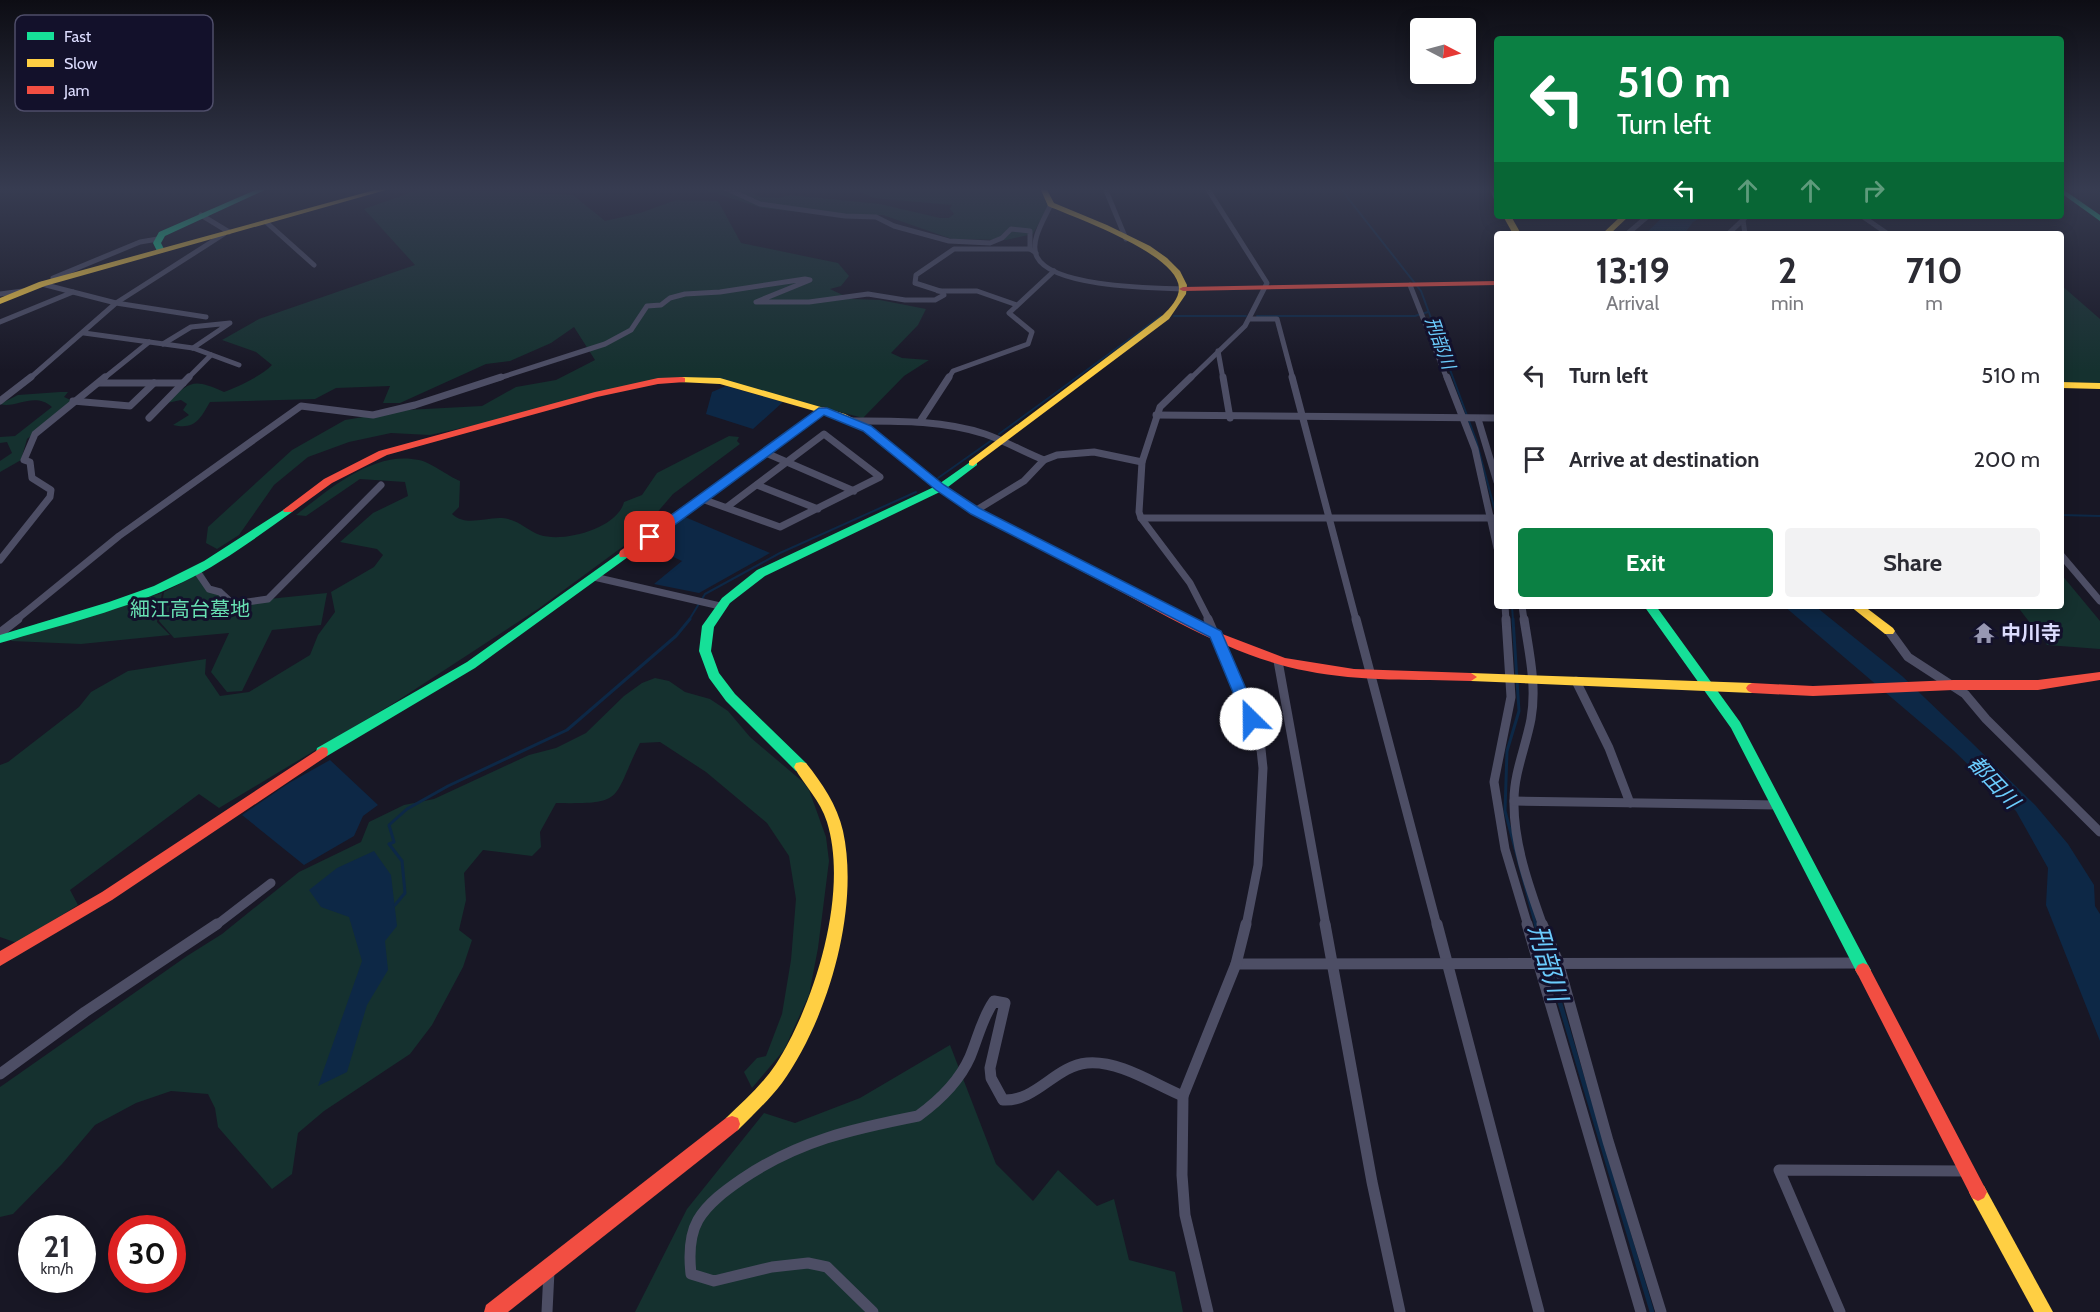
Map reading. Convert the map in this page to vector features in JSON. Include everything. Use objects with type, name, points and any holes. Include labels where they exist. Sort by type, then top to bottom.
[{"type":"street","points":[[0,301],[48,281],[147,249]]},
{"type":"street","points":[[0,400],[84,333],[116,303],[201,249]]},
{"type":"street","points":[[296,249],[314,265]]},
{"type":"street","points":[[0,633],[120,536],[301,406],[364,415],[415,405],[605,344],[631,330],[647,306],[661,305],[670,298],[685,294],[720,292],[810,279],[756,302],[809,303],[868,294],[900,300],[935,300],[944,296],[943,292],[915,283],[916,275],[954,249]]},
{"type":"street","points":[[963,249],[1033,251],[1038,259],[1067,278],[1153,289],[1494,283]]},
{"type":"street","points":[[493,1312],[741,1116],[767,1089],[788,1060],[818,998],[838,894],[840,859],[836,830],[828,806],[812,779],[725,695],[710,671],[705,659],[707,633],[720,606],[751,579],[771,567],[940,488],[1166,317],[1182,300],[1181,280],[1170,261],[1146,249]]},
{"type":"street","points":[[1208,1312],[1185,1215],[1182,1175],[1183,1096],[1236,964],[1258,865],[1263,768],[1260,740],[1216,634],[1190,584],[1141,518],[1139,512],[1142,462],[1160,407],[1250,319],[1265,288],[1267,283],[1246,249]]},
{"type":"street","points":[[921,420],[953,371],[1028,344],[1032,332],[1009,313],[1054,271]]},
{"type":"street","points":[[48,281],[73,292],[116,303],[206,317]]},
{"type":"street","points":[[1141,518],[1494,518],[1475,449],[1423,314],[1415,285]]},
{"type":"street","points":[[0,294],[25,291]]},
{"type":"street","points":[[938,291],[977,291],[1017,305]]},
{"type":"street","points":[[0,322],[73,292]]},
{"type":"street","points":[[1250,319],[1277,319],[1539,1312]]},
{"type":"street","points":[[162,344],[191,327],[230,323],[193,348]]},
{"type":"street","points":[[84,333],[193,348],[239,365]]},
{"type":"street","points":[[0,560],[50,497],[51,490],[32,478],[30,462],[24,460],[35,434],[73,401],[149,342]]},
{"type":"street","points":[[1218,351],[1230,418]]},
{"type":"street","points":[[149,418],[211,355]]},
{"type":"street","points":[[0,639],[147,592],[196,570],[232,549],[328,481],[366,460],[422,441],[594,395],[658,381],[701,379],[744,387],[852,421],[867,429],[940,488],[975,511],[1242,648],[1278,661],[1327,672],[1707,685],[1813,691],[1948,685],[2037,685],[2100,676]]},
{"type":"street","points":[[98,383],[183,383]]},
{"type":"street","points":[[73,401],[130,406],[154,383]]},
{"type":"street","points":[[2064,385],[2100,386]]},
{"type":"street","points":[[0,959],[107,896],[318,755],[471,665],[823,410]]},
{"type":"street","points":[[1156,415],[1230,418],[1494,418]]},
{"type":"street","points":[[1478,419],[1494,472]]},
{"type":"street","points":[[852,421],[921,420],[987,435],[1044,460]]},
{"type":"street","points":[[702,499],[780,527],[880,477],[843,446],[824,434],[727,507]]},
{"type":"street","points":[[975,511],[1016,487],[1044,460],[1076,451],[1142,462]]},
{"type":"street","points":[[766,453],[854,492]]},
{"type":"street","points":[[196,570],[209,589],[220,592],[233,604],[268,599],[381,485]]},
{"type":"street","points":[[757,485],[818,509]]},
{"type":"street","points":[[2064,559],[2100,601]]},
{"type":"street","points":[[594,577],[720,606]]},
{"type":"street","points":[[1504,609],[1511,697],[1508,718],[1499,747],[1494,782],[1505,849],[1549,962],[1661,1312]]},
{"type":"street","points":[[1522,609],[1533,705],[1529,729],[1519,758],[1514,801],[1528,877],[1551,950],[1549,962],[1641,1312]]},
{"type":"street","points":[[1652,609],[1736,725],[1966,1171],[2043,1312]]},
{"type":"street","points":[[1860,609],[1889,631],[1908,657],[1948,685],[2100,832]]},
{"type":"street","points":[[1278,661],[1372,1182],[1400,1312]]},
{"type":"street","points":[[1576,681],[1609,748],[1630,803]]},
{"type":"street","points":[[1514,801],[1778,805]]},
{"type":"street","points":[[1,1071],[85,1012],[200,937],[271,883]]},
{"type":"street","points":[[1236,964],[1860,963]]},
{"type":"street","points":[[873,1312],[838,1276],[827,1267],[818,1265],[772,1267],[714,1281],[691,1274],[689,1251],[699,1219],[719,1198],[774,1157],[816,1139],[918,1116],[930,1108],[955,1083],[962,1072],[994,1001],[1005,1003],[990,1068],[991,1078],[1003,1100],[1016,1101],[1073,1066],[1090,1063],[1125,1072],[1183,1096]]},
{"type":"street","points":[[1839,1312],[1779,1170],[1966,1171]]},
{"type":"street","points":[[547,1312],[549,1269]]},
{"type":"green space","points":[[401,249],[771,249],[838,263],[849,276],[841,286],[830,289],[851,299],[880,300],[926,309],[918,325],[891,353],[902,358],[929,360],[904,376],[863,418],[744,387],[679,379],[615,390],[521,415],[430,435],[391,433],[349,442],[308,457],[274,485],[239,535],[217,549],[206,543],[208,527],[292,450],[345,420],[406,410],[482,406],[516,387],[556,380],[595,360],[574,327],[551,343],[510,361],[486,364],[400,403],[383,403],[390,386],[336,388],[315,399],[210,402],[196,422],[187,426],[173,425],[189,415],[183,410],[187,404],[181,400],[167,403],[188,386],[206,385],[224,392],[263,373],[272,365],[256,352],[222,340],[259,319],[415,265]]},
{"type":"green space","points":[[2064,288],[2100,319],[2100,383],[2064,382]]},
{"type":"green space","points":[[68,392],[64,397],[73,401],[27,439],[21,460],[0,472],[0,461],[12,453],[7,442],[0,443],[0,437],[15,436],[52,407],[39,400],[0,404],[18,395]]},
{"type":"green space","points":[[729,436],[739,437],[737,441],[740,444],[673,494],[636,537],[538,609],[394,703],[219,808],[199,794],[70,890],[78,905],[17,943],[0,937],[0,765],[8,762],[79,707],[91,692],[128,671],[206,659],[205,674],[220,696],[249,692],[310,655],[318,635],[335,612],[331,592],[374,567],[383,555],[377,549],[340,542],[373,513],[408,496],[405,482],[360,479],[306,516],[296,515],[323,494],[369,466],[402,458],[419,460],[460,481],[459,507],[452,514],[457,518],[469,521],[502,518],[518,523],[540,535],[562,537],[576,535],[601,526],[612,519],[620,511],[624,502],[642,495],[657,473]]},
{"type":"green space","name":"細江高台墓地","points":[[203,572],[211,589],[230,603],[327,593],[321,625],[272,630],[242,691],[227,692],[211,672],[229,633],[174,638],[159,621],[164,592]]},
{"type":"green space","points":[[2064,578],[2100,621],[2100,649],[2047,645],[2019,609],[2064,609]]},
{"type":"green space","points":[[162,593],[157,622],[170,635],[81,644],[11,641],[13,638]]},
{"type":"green space","points":[[655,678],[669,681],[685,692],[710,699],[728,711],[750,737],[803,782],[809,790],[826,837],[829,861],[818,948],[809,995],[784,1050],[752,1088],[744,1072],[757,1058],[766,1056],[782,1014],[791,960],[796,899],[789,856],[767,823],[706,772],[660,742],[640,743],[619,788],[606,800],[556,803],[540,832],[541,847],[532,856],[483,850],[464,873],[466,900],[459,930],[472,940],[463,967],[432,1025],[410,1054],[324,1111],[298,1133],[292,1174],[272,1189],[218,1127],[215,1108],[208,1094],[171,1091],[136,1103],[95,1125],[62,1164],[13,1214],[0,1217],[0,1087],[222,934],[299,872],[361,842],[369,822],[404,805],[434,799],[529,755],[556,748],[586,733],[624,696],[642,683]]},
{"type":"green space","points":[[950,1045],[996,1164],[1033,1201],[1058,1170],[1097,1206],[1114,1199],[1129,1260],[1175,1272],[1183,1312],[635,1312],[687,1209],[764,1113],[795,1123],[860,1098]]},
{"type":"water","points":[[726,386],[783,402],[753,429],[706,414],[712,392]]},
{"type":"water","points":[[685,517],[770,553],[699,593],[654,584],[682,561],[650,546]]},
{"type":"water","name":"都田川","points":[[1788,609],[1819,609],[1902,676],[2036,806],[2068,844],[2094,885],[2095,906],[2100,914],[2100,1041],[2046,905],[2048,868],[2016,811],[1953,750]]},
{"type":"water","points":[[330,760],[378,805],[363,816],[354,836],[304,865],[242,815],[289,783]]},
{"type":"water","points":[[374,851],[391,875],[397,926],[385,941],[388,970],[367,1005],[347,1072],[318,1086],[362,961],[349,917],[321,907],[309,890],[337,868]]},
{"type":"waterway","name":"刑部川","points":[[1388,249],[1421,291],[1476,440],[1494,507]]},
{"type":"waterway","points":[[1257,316],[1415,316],[1428,312]]},
{"type":"waterway","points":[[999,434],[1161,316]]},
{"type":"waterway","points":[[1174,316],[1246,316]]},
{"type":"waterway","points":[[938,478],[992,440]]},
{"type":"waterway","points":[[689,620],[705,594],[780,553],[916,492]]},
{"type":"waterway","points":[[2064,515],[2100,516]]},
{"type":"waterway","name":"刑部川","points":[[1512,609],[1513,620]]},
{"type":"waterway","points":[[395,905],[405,893],[402,861],[389,844],[394,842],[389,825],[407,809],[448,786],[567,730],[676,636],[690,619]]},
{"type":"waterway","name":"刑部川","points":[[1513,619],[1519,711],[1507,751],[1505,811],[1536,926]]},
{"type":"waterway","name":"刑部川","points":[[1536,924],[1547,960]]},
{"type":"waterway","name":"刑部川","points":[[1549,966],[1652,1312]]},
{"type":"traffic: fast","points":[[801,767],[730,698],[714,674],[705,651],[708,626],[726,600],[761,573],[940,488],[973,463]]},
{"type":"traffic: fast","points":[[0,639],[136,598],[158,589],[235,547],[288,510]]},
{"type":"traffic: fast","points":[[322,752],[471,665],[624,554]]},
{"type":"traffic: fast","points":[[1652,609],[1736,725],[1863,970]]},
{"type":"traffic: slow","points":[[0,301],[42,284],[168,249]]},
{"type":"traffic: slow","points":[[973,463],[1166,317],[1178,302],[1183,285],[1177,272],[1149,249]]},
{"type":"traffic: slow","points":[[682,380],[720,381],[842,416],[867,429],[940,488],[975,511],[1095,573]]},
{"type":"traffic: slow","points":[[2064,385],[2100,386]]},
{"type":"traffic: slow","points":[[1860,609],[1889,631]]},
{"type":"traffic: slow","points":[[1471,677],[1752,688]]},
{"type":"traffic: slow","points":[[732,1124],[770,1084],[796,1046],[809,1018],[830,955],[840,889],[840,859],[836,831],[823,797],[801,767]]},
{"type":"traffic: slow","points":[[1978,1192],[2044,1312]]},
{"type":"traffic: jam","points":[[1183,289],[1494,283]]},
{"type":"traffic: jam","points":[[288,510],[328,481],[383,453],[595,395],[658,381],[682,380]]},
{"type":"traffic: jam","points":[[624,554],[823,410]]},
{"type":"traffic: jam","points":[[1095,573],[1213,635],[1237,646],[1285,662],[1354,673],[1471,677]]},
{"type":"traffic: jam","points":[[1752,688],[1813,691],[1953,685],[2038,685],[2100,676]]},
{"type":"traffic: jam","points":[[0,959],[107,896],[322,752]]},
{"type":"traffic: jam","points":[[1863,970],[1978,1192]]},
{"type":"traffic: jam","points":[[493,1312],[732,1124]]},
{"type":"place","name":"中川寺","points":[[1984,633]]},
{"type":"route","points":[[650,537],[823,410],[842,416],[867,429],[940,488],[975,511],[1216,634],[1251,719]]}]
